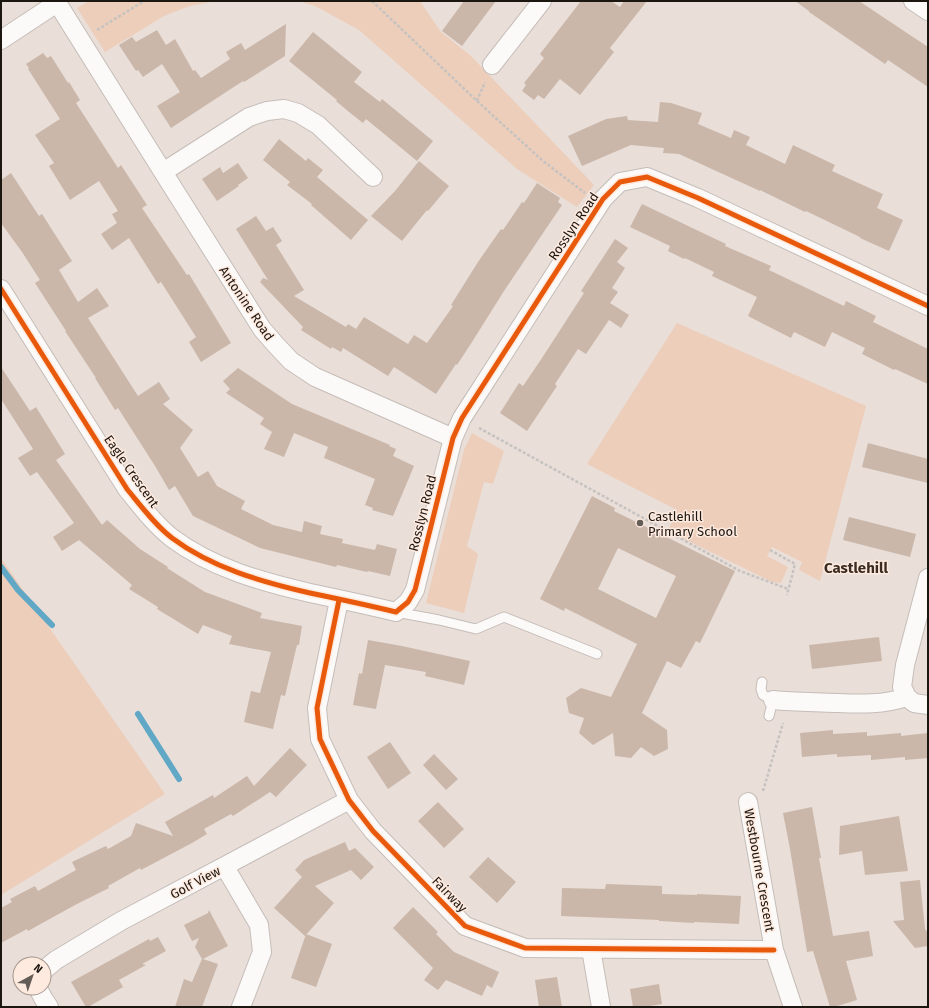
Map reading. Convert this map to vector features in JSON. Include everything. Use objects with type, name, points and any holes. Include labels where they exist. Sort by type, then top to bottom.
[{"type":"street","points":[[492,65],[542,1]]},
{"type":"street","points":[[913,1],[928,11]]},
{"type":"street","name":"Antonine Road","points":[[56,2],[262,329],[274,344],[291,361],[315,378],[453,438]]},
{"type":"street","points":[[1,40],[56,2]]},
{"type":"street","points":[[162,172],[249,117],[284,110],[298,113],[318,125],[373,177]]},
{"type":"street","name":"Rosslyn Road","points":[[396,612],[408,602],[415,590],[453,438],[466,412],[603,199],[620,182],[647,177],[705,201],[928,306]]},
{"type":"street","name":"Eagle Crescent","points":[[1,288],[127,489],[147,514],[172,538],[194,552],[226,568],[270,583],[396,612]]},
{"type":"street","points":[[928,578],[905,665],[902,687],[907,697],[914,703],[928,705]]},
{"type":"street","name":"Fairway","points":[[339,600],[317,708],[320,739],[349,800],[373,831],[466,926],[525,948],[774,950]]},
{"type":"street","points":[[777,706],[871,704],[894,701],[907,697]]},
{"type":"street","name":"Golf View","points":[[52,963],[121,921],[349,800]]},
{"type":"street","name":"Westbourne Crescent","points":[[748,802],[774,950],[793,1007]]},
{"type":"street","points":[[225,866],[259,925],[262,952],[241,1007]]},
{"type":"street","points":[[591,949],[601,1007]]},
{"type":"street","points":[[42,996],[49,1007]]},
{"type":"lane","points":[[396,612],[476,629],[504,617],[597,654]]},
{"type":"lane","points":[[762,682],[761,689],[763,695],[777,706]]},
{"type":"path","points":[[81,40],[144,1]]},
{"type":"path","points":[[372,1],[543,162],[599,205]]},
{"type":"path","points":[[475,426],[740,571],[788,589]]},
{"type":"path","points":[[770,550],[795,564],[787,595]]},
{"type":"path","points":[[748,802],[763,792],[777,706]]},
{"type":"shaded area","points":[[89,1],[216,1],[190,6],[164,16],[105,52],[77,8]]},
{"type":"shaded area","points":[[299,1],[420,1],[441,32],[471,56],[594,185],[577,207],[517,169],[359,30],[315,6]]},
{"type":"shaded area","points":[[677,323],[866,406],[820,581],[799,570],[802,562],[772,547],[767,556],[788,567],[781,583],[772,582],[668,531],[677,510],[587,464]]},
{"type":"shaded area","points":[[472,433],[504,451],[493,484],[484,482],[467,546],[478,554],[464,613],[426,603],[464,450]]},
{"type":"shaded area","points":[[1,558],[165,794],[1,895]]},
{"type":"building","points":[[464,1],[496,1],[462,46],[442,31]]},
{"type":"building","points":[[581,1],[611,1],[620,7],[624,1],[647,1],[610,48],[614,52],[580,95],[560,79],[544,99],[538,95],[534,100],[522,91],[526,85],[524,83],[544,58],[540,54]]},
{"type":"building","points":[[795,1],[859,1],[928,47],[928,87],[888,60],[885,64]]},
{"type":"building","points":[[286,24],[285,56],[244,82],[243,81],[171,128],[157,106],[180,92],[162,64],[143,77],[138,70],[136,71],[119,45],[132,37],[136,42],[157,30],[166,45],[175,39],[193,71],[195,70],[201,78],[230,59],[226,52],[241,43],[245,50]]},
{"type":"building","points":[[313,32],[362,72],[354,82],[380,102],[382,99],[433,141],[417,161],[366,119],[363,123],[289,61]]},
{"type":"building","points":[[43,53],[47,58],[51,56],[68,83],[69,82],[80,100],[76,103],[118,168],[121,165],[147,205],[142,208],[187,275],[189,274],[231,343],[201,362],[189,342],[196,337],[161,282],[158,284],[129,238],[112,250],[101,234],[117,223],[112,214],[118,211],[99,181],[70,200],[49,166],[54,163],[35,135],[60,119],[26,64]]},
{"type":"building","points":[[660,102],[671,103],[702,113],[698,124],[731,138],[734,130],[750,137],[746,145],[785,164],[793,145],[835,165],[832,171],[883,194],[877,208],[903,220],[889,251],[806,211],[805,212],[679,154],[663,153],[664,148],[631,145],[582,166],[568,136],[606,119],[627,116],[628,120],[658,122]]},
{"type":"building","points":[[279,139],[306,161],[308,158],[323,170],[317,177],[368,220],[351,240],[311,205],[312,204],[287,185],[290,182],[263,160]]},
{"type":"building","points":[[419,161],[449,186],[402,241],[371,216],[395,191]]},
{"type":"building","points":[[238,163],[248,178],[217,201],[202,179],[220,167],[223,173]]},
{"type":"building","points":[[11,173],[39,216],[42,214],[72,261],[59,270],[78,302],[97,288],[109,306],[88,318],[138,396],[159,382],[170,399],[163,404],[193,430],[180,448],[198,477],[208,471],[217,486],[245,501],[241,509],[273,525],[302,532],[304,521],[322,526],[320,534],[343,539],[342,543],[375,550],[377,544],[397,549],[390,576],[337,565],[336,567],[260,548],[193,516],[175,486],[169,490],[118,408],[115,410],[35,283],[40,280],[1,223],[1,180]]},
{"type":"building","points":[[537,183],[560,198],[558,202],[562,205],[504,291],[457,365],[456,364],[436,394],[394,367],[388,376],[343,348],[341,352],[332,347],[331,349],[301,330],[303,327],[260,282],[263,278],[268,280],[236,229],[256,216],[266,231],[273,227],[282,241],[276,245],[304,290],[294,296],[346,327],[348,324],[356,329],[364,317],[408,344],[414,335],[427,343],[453,306],[451,305],[478,262],[501,229],[503,230],[522,202],[524,203]]},
{"type":"building","points":[[642,204],[726,244],[725,246],[771,266],[769,270],[844,306],[846,301],[876,316],[873,322],[928,349],[928,384],[895,369],[894,370],[862,354],[865,348],[832,332],[825,347],[794,332],[791,338],[748,316],[757,297],[712,276],[714,272],[668,251],[670,246],[630,227]]},
{"type":"building","points":[[615,239],[628,248],[617,262],[625,268],[612,288],[618,292],[610,303],[629,315],[621,328],[609,320],[586,354],[578,349],[555,384],[557,386],[527,431],[500,413],[519,383],[523,386],[542,358],[584,293],[581,291]]},
{"type":"building","points":[[1,367],[30,411],[36,407],[65,454],[56,460],[102,525],[107,520],[140,549],[205,592],[262,613],[260,618],[302,626],[299,645],[297,645],[285,696],[281,695],[273,729],[244,722],[251,691],[260,693],[271,652],[229,644],[232,636],[203,625],[198,634],[157,609],[158,607],[129,589],[132,585],[79,540],[62,551],[53,537],[74,523],[37,472],[30,476],[18,458],[33,449],[1,399]]},
{"type":"building","points":[[238,368],[292,404],[390,445],[389,446],[396,449],[393,456],[414,466],[393,516],[372,510],[373,508],[365,505],[375,479],[324,458],[328,447],[294,433],[284,457],[264,449],[272,432],[260,424],[264,418],[226,393],[230,389],[223,381]]},
{"type":"building","points":[[868,443],[928,459],[928,483],[862,467]]},
{"type":"building","points":[[592,496],[615,508],[614,511],[735,571],[700,643],[696,641],[681,668],[667,661],[642,713],[667,730],[668,749],[654,756],[641,747],[631,758],[615,756],[613,733],[593,745],[579,733],[584,718],[569,713],[566,698],[581,688],[611,697],[637,644],[565,608],[564,611],[540,599]],"holes":[[[618,548],[676,576],[656,618],[598,589]]]},
{"type":"building","points":[[849,517],[916,534],[910,557],[843,540]]},
{"type":"building","points":[[879,637],[882,661],[812,669],[809,645]]},
{"type":"building","points":[[368,640],[470,661],[464,685],[425,676],[426,672],[385,665],[376,709],[353,705],[359,673],[362,674]]},
{"type":"building","points":[[833,730],[833,734],[867,732],[867,736],[901,733],[901,736],[928,733],[928,758],[905,760],[905,757],[871,760],[871,755],[837,757],[837,754],[802,757],[800,733]]},
{"type":"building","points":[[390,742],[411,773],[388,789],[367,757]]},
{"type":"building","points":[[290,748],[307,765],[276,797],[270,792],[233,816],[231,814],[204,829],[207,834],[192,843],[141,870],[140,868],[108,886],[109,888],[28,931],[27,929],[1,943],[1,908],[12,902],[10,899],[35,886],[38,891],[76,870],[72,862],[106,846],[108,849],[131,836],[136,823],[173,836],[165,822],[213,795],[214,798],[247,776],[254,786]]},
{"type":"building","points":[[434,754],[458,779],[446,790],[423,765]]},
{"type":"building","points":[[438,802],[464,829],[444,848],[418,821]]},
{"type":"building","points":[[812,807],[821,858],[819,858],[833,936],[869,931],[873,956],[846,961],[857,1000],[834,1007],[830,1007],[813,951],[807,952],[783,813]]},
{"type":"building","points":[[899,816],[908,871],[865,875],[862,851],[839,855],[840,826]]},
{"type":"building","points":[[345,842],[349,851],[355,848],[374,867],[361,880],[351,870],[315,886],[334,903],[305,936],[274,908],[302,877],[295,870],[304,860]]},
{"type":"building","points":[[488,857],[516,882],[497,903],[469,877]]},
{"type":"building","points":[[920,880],[925,929],[928,933],[928,946],[915,948],[893,921],[904,920],[900,882]]},
{"type":"building","points":[[606,884],[662,886],[662,894],[741,896],[739,924],[561,916],[562,888],[605,889]]},
{"type":"building","points":[[413,907],[438,932],[436,934],[454,952],[499,972],[492,988],[487,985],[482,996],[446,980],[438,990],[424,980],[433,968],[393,928]]},
{"type":"building","points":[[209,910],[228,946],[203,959],[218,964],[202,1007],[175,1007],[184,979],[192,982],[202,959],[195,947],[199,938],[192,941],[184,925],[208,913]]},
{"type":"building","points":[[306,934],[332,944],[316,987],[291,978]]},
{"type":"building","points":[[158,937],[166,951],[142,964],[146,965],[119,980],[123,987],[86,1007],[71,982],[149,939],[150,941]]},
{"type":"building","points":[[557,977],[562,1007],[539,1007],[535,980]]},
{"type":"building","points":[[659,984],[662,1004],[633,1007],[630,989]]},
{"type":"waterway","points":[[1,567],[18,590],[52,625]]},
{"type":"waterway","points":[[138,714],[179,779]]},
{"type":"cycle path","points":[[1,289],[127,489],[154,521],[172,538],[187,549],[204,558],[256,579],[292,589],[396,612],[408,602],[415,590],[453,438],[462,418],[603,199],[620,182],[647,177],[698,198],[928,306]]},
{"type":"cycle path","points":[[339,600],[317,708],[320,739],[349,800],[373,831],[465,926],[525,948],[774,950]]},
{"type":"place","name":"Castlehill Primary School","points":[[640,523]]},
{"type":"district","name":"Castlehill","points":[[856,568]]}]
